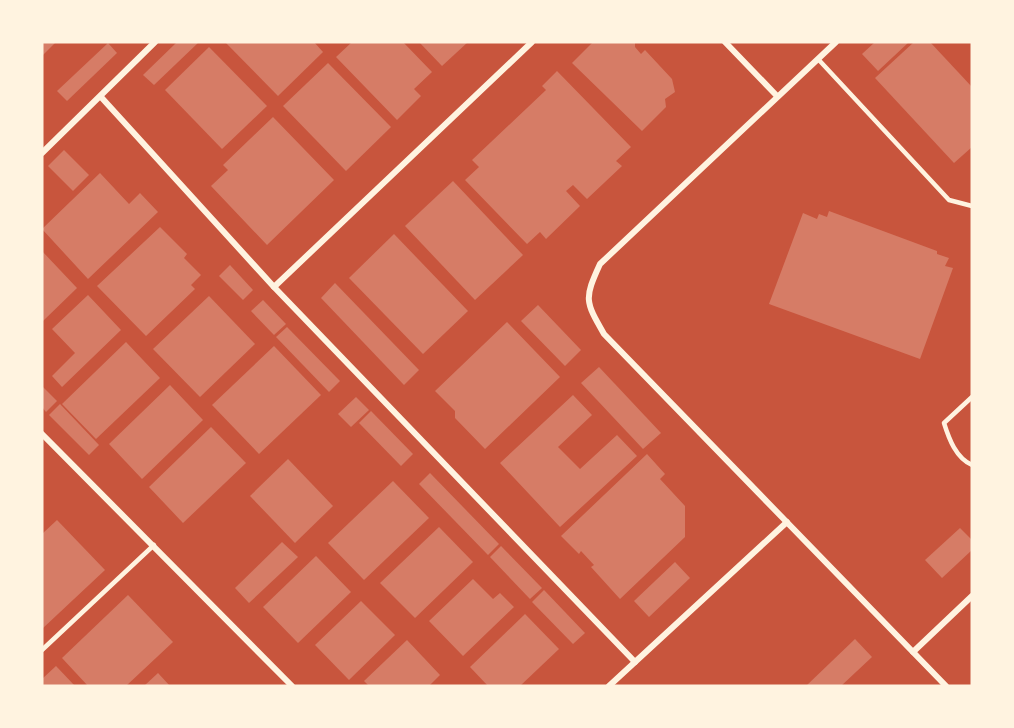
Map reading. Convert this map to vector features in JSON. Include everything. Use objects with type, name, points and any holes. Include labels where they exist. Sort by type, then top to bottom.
[{"type":"street","points":[[42,153],[155,42]]},
{"type":"street","points":[[274,287],[532,42]]},
{"type":"street","points":[[725,42],[777,96]]},
{"type":"street","points":[[836,42],[600,264],[589,288],[589,309],[604,334],[946,686]]},
{"type":"street","points":[[101,97],[274,287],[635,662]]},
{"type":"street","points":[[42,434],[292,686]]},
{"type":"street","points":[[609,686],[787,522]]},
{"type":"street","points":[[913,652],[972,596]]},
{"type":"lane","points":[[818,59],[949,200],[972,206]]},
{"type":"lane","points":[[972,397],[944,423],[951,444],[966,463],[972,465]]},
{"type":"lane","points":[[42,650],[154,545]]},
{"type":"building","points":[[42,42],[56,42],[42,56]]},
{"type":"building","points":[[177,42],[199,42],[154,85],[143,75]]},
{"type":"building","points":[[225,42],[314,42],[323,52],[278,96]]},
{"type":"building","points":[[352,42],[403,42],[432,72],[414,89],[421,96],[397,120],[336,57]]},
{"type":"building","points":[[419,42],[468,42],[442,66]]},
{"type":"building","points":[[593,42],[635,42],[635,47],[641,54],[645,50],[672,79],[675,92],[665,99],[666,107],[642,131],[572,63]]},
{"type":"building","points":[[875,42],[909,42],[878,71],[862,54]]},
{"type":"building","points":[[914,42],[930,42],[972,87],[972,147],[954,163],[875,78]]},
{"type":"building","points":[[108,43],[117,53],[67,101],[57,91]]},
{"type":"building","points":[[209,47],[267,106],[222,149],[165,90]]},
{"type":"building","points":[[328,63],[391,127],[346,171],[283,106]]},
{"type":"building","points":[[557,71],[631,147],[616,161],[622,166],[587,199],[573,185],[566,191],[580,206],[546,239],[540,232],[527,244],[465,180],[479,167],[472,160],[546,90],[542,86]]},
{"type":"building","points":[[273,117],[334,180],[267,245],[211,186],[228,170],[223,165]]},
{"type":"building","points":[[64,150],[89,175],[73,191],[48,166]]},
{"type":"building","points":[[100,173],[129,204],[140,193],[158,212],[88,279],[42,229]]},
{"type":"building","points":[[453,181],[523,255],[475,300],[405,226]]},
{"type":"building","points":[[829,211],[937,251],[937,254],[949,258],[945,266],[953,268],[920,359],[769,304],[803,213],[817,219],[819,214],[827,217]]},
{"type":"building","points":[[160,227],[187,254],[184,258],[201,275],[191,285],[195,289],[146,336],[97,286]]},
{"type":"building","points":[[394,234],[468,311],[423,354],[349,278]]},
{"type":"building","points":[[42,251],[77,288],[42,322]]},
{"type":"building","points":[[230,265],[253,290],[243,300],[219,276]]},
{"type":"building","points":[[335,283],[419,370],[404,385],[321,298]]},
{"type":"building","points":[[88,295],[121,330],[62,387],[52,376],[75,353],[52,329]]},
{"type":"building","points":[[209,296],[255,344],[200,397],[153,349]]},
{"type":"building","points":[[263,300],[286,324],[274,335],[251,311]]},
{"type":"building","points":[[538,305],[581,350],[565,366],[521,321]]},
{"type":"building","points":[[507,322],[560,377],[485,449],[455,418],[455,411],[435,391]]},
{"type":"building","points":[[287,327],[340,381],[329,392],[276,337]]},
{"type":"building","points":[[126,342],[160,378],[96,439],[62,404]]},
{"type":"building","points":[[274,346],[321,395],[259,454],[212,405]]},
{"type":"building","points":[[599,367],[661,433],[643,449],[581,383]]},
{"type":"building","points":[[170,385],[203,420],[142,479],[109,444]]},
{"type":"building","points":[[42,386],[57,401],[46,412],[42,407]]},
{"type":"building","points":[[573,395],[592,415],[558,447],[580,469],[617,435],[637,456],[560,527],[500,463]]},
{"type":"building","points":[[356,397],[369,410],[351,427],[338,414]]},
{"type":"building","points":[[60,404],[99,445],[89,455],[49,415]]},
{"type":"building","points":[[371,411],[413,454],[401,466],[359,423]]},
{"type":"building","points":[[211,427],[246,463],[183,523],[149,487]]},
{"type":"building","points":[[647,454],[665,474],[660,479],[685,506],[685,537],[620,599],[591,567],[594,565],[581,551],[579,554],[561,536]]},
{"type":"building","points":[[288,459],[333,506],[295,543],[250,496]]},
{"type":"building","points":[[430,473],[499,544],[488,555],[419,484]]},
{"type":"building","points":[[393,481],[429,518],[364,580],[328,543]]},
{"type":"building","points":[[57,520],[105,570],[42,629],[42,534]]},
{"type":"building","points":[[439,527],[473,562],[415,618],[380,583]]},
{"type":"building","points":[[960,528],[972,540],[972,550],[942,578],[925,560]]},
{"type":"building","points":[[282,542],[298,557],[249,603],[235,588]]},
{"type":"building","points":[[501,546],[542,588],[530,599],[490,557]]},
{"type":"building","points":[[316,556],[351,592],[298,643],[263,607]]},
{"type":"building","points":[[675,562],[690,578],[649,617],[634,601]]},
{"type":"building","points":[[473,579],[493,599],[500,593],[514,607],[463,656],[429,621]]},
{"type":"building","points":[[544,590],[585,633],[573,644],[532,602]]},
{"type":"building","points":[[128,595],[173,642],[126,686],[88,686],[62,658]]},
{"type":"building","points":[[361,601],[395,635],[349,680],[315,645]]},
{"type":"building","points":[[525,614],[559,649],[520,686],[488,686],[470,667]]},
{"type":"building","points":[[855,639],[872,657],[841,686],[806,686]]},
{"type":"building","points":[[407,640],[440,675],[429,686],[369,686],[364,681]]},
{"type":"building","points":[[56,666],[75,686],[42,686],[42,679]]},
{"type":"building","points":[[158,673],[170,686],[144,686]]}]
